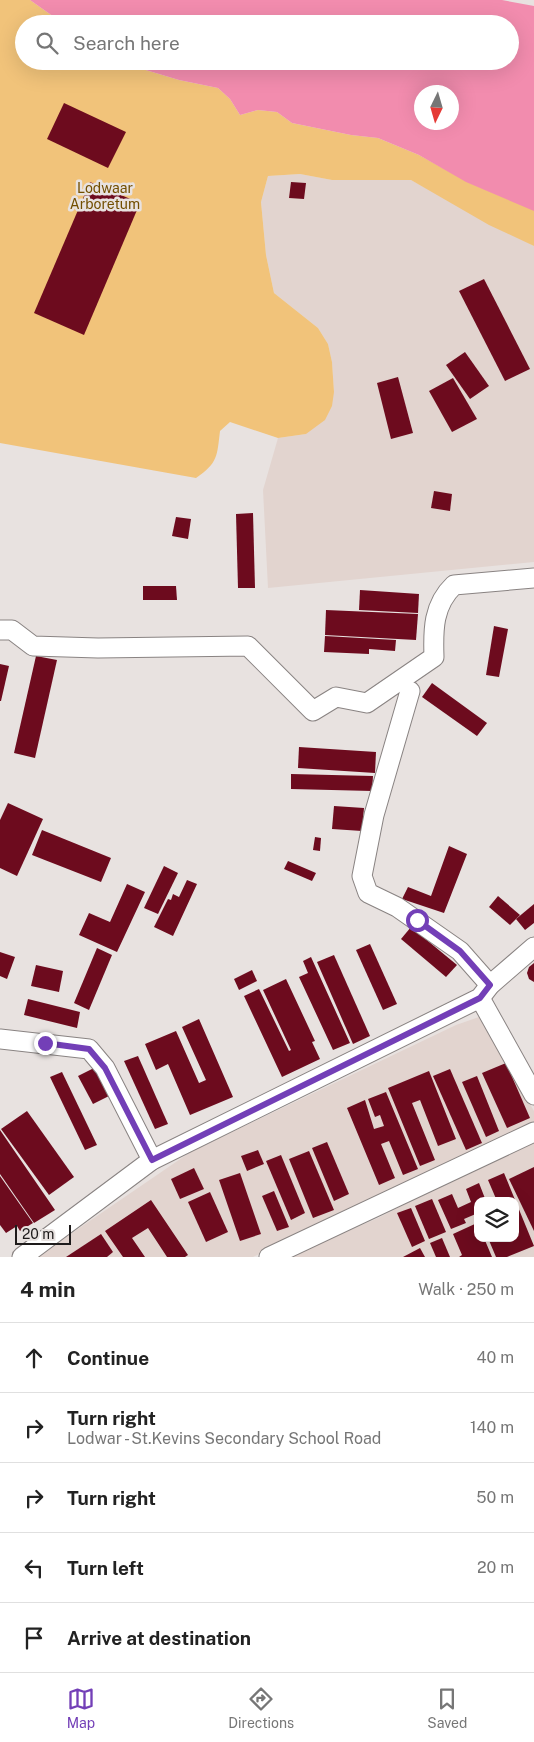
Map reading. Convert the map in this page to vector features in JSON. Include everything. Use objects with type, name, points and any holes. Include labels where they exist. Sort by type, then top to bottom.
[{"type":"street","points":[[0,630],[12,630],[33,646],[98,648],[248,646],[313,711],[336,697],[367,704],[434,657],[433,622],[446,593],[454,585],[534,578]]},
{"type":"street","points":[[410,690],[374,815],[362,876],[368,893],[396,907],[460,951],[485,992],[534,1095]]},
{"type":"street","points":[[22,1257],[152,1160],[485,992],[534,947]]},
{"type":"street","points":[[0,1039],[89,1049],[105,1068],[152,1160]]},
{"type":"street","points":[[269,1257],[534,1132]]},
{"type":"shaded area","points":[[30,0],[502,0],[534,6],[534,211],[466,182],[419,155],[378,138],[351,135],[292,123],[277,112],[258,110],[240,115],[230,99],[218,88],[179,80],[146,70],[519,70],[519,15],[51,15]]},
{"type":"shaded area","points":[[300,174],[332,180],[411,180],[534,246],[534,562],[268,588],[263,490],[278,438],[306,434],[334,392],[332,362],[328,344],[318,328],[274,293],[266,255],[261,202],[268,176]]},
{"type":"shaded area","points":[[479,1017],[534,1111],[534,1127],[253,1257],[37,1257],[192,1151],[456,1025]]},
{"type":"shaded area","points":[[534,1141],[534,1257],[287,1257],[378,1218],[500,1156]]},
{"type":"green space","name":"Lodwaar Arboretum","points":[[0,0],[30,0],[51,15],[15,15],[15,70],[146,70],[179,80],[218,88],[230,99],[240,115],[258,110],[277,112],[292,123],[351,135],[378,138],[419,155],[470,183],[534,210],[534,246],[489,225],[411,180],[332,180],[300,174],[268,176],[261,202],[266,255],[274,293],[318,328],[328,344],[332,362],[334,392],[332,406],[325,420],[306,434],[278,438],[230,422],[220,431],[217,453],[209,468],[196,478],[0,443]]},
{"type":"building","points":[[64,103],[126,132],[108,168],[47,139]]},
{"type":"building","points":[[90,182],[140,203],[84,335],[34,313]]},
{"type":"building","points":[[291,182],[306,183],[304,199],[289,198]]},
{"type":"building","points":[[484,279],[530,369],[505,381],[459,291]]},
{"type":"building","points":[[465,352],[489,386],[470,399],[446,365]]},
{"type":"building","points":[[398,377],[413,433],[391,439],[377,383]]},
{"type":"building","points":[[453,378],[477,419],[452,432],[429,391]]},
{"type":"building","points":[[434,491],[452,494],[450,511],[431,508]]},
{"type":"building","points":[[253,513],[255,588],[238,588],[236,514]]},
{"type":"building","points":[[176,517],[191,519],[188,539],[172,536]]},
{"type":"building","points":[[143,586],[176,586],[177,600],[143,600]]},
{"type":"building","points":[[360,590],[419,594],[418,613],[359,610]]},
{"type":"building","points":[[326,610],[418,614],[416,640],[325,635]]},
{"type":"building","points":[[494,626],[508,629],[499,677],[486,675]]},
{"type":"building","points":[[325,636],[396,640],[395,651],[369,649],[369,654],[324,652]]},
{"type":"building","points":[[36,656],[57,660],[35,758],[14,753]]},
{"type":"building","points":[[0,664],[9,666],[1,701],[0,701]]},
{"type":"building","points":[[432,683],[487,723],[477,736],[422,697]]},
{"type":"building","points":[[299,747],[376,752],[375,773],[298,768]]},
{"type":"building","points":[[291,774],[373,776],[372,791],[291,789]]},
{"type":"building","points":[[8,803],[43,819],[17,876],[0,868],[0,820]]},
{"type":"building","points":[[334,806],[364,808],[362,831],[332,829]]},
{"type":"building","points":[[42,830],[111,858],[101,882],[32,855]]},
{"type":"building","points":[[315,837],[321,838],[320,851],[313,850]]},
{"type":"building","points":[[449,846],[467,854],[444,913],[402,899],[408,887],[431,896]]},
{"type":"building","points":[[288,861],[316,873],[312,881],[284,869]]},
{"type":"building","points":[[164,866],[178,873],[158,914],[144,908]]},
{"type":"building","points":[[187,880],[197,884],[173,936],[154,927],[168,899],[171,900],[173,894],[179,897]]},
{"type":"building","points":[[127,884],[145,892],[117,952],[79,935],[89,913],[110,922]]},
{"type":"building","points":[[498,896],[520,915],[510,925],[489,907]]},
{"type":"building","points":[[534,904],[534,923],[525,930],[516,919]]},
{"type":"building","points":[[411,927],[457,965],[446,977],[401,939]]},
{"type":"building","points":[[370,944],[397,1004],[383,1010],[356,950]]},
{"type":"building","points":[[97,948],[112,955],[89,1010],[74,1003]]},
{"type":"building","points":[[0,952],[15,957],[7,979],[0,976]]},
{"type":"building","points":[[334,955],[370,1036],[353,1044],[317,962]]},
{"type":"building","points":[[311,957],[350,1043],[333,1050],[299,977],[308,973],[303,961]]},
{"type":"building","points":[[534,963],[534,982],[529,979],[527,973],[529,967]]},
{"type":"building","points":[[36,965],[63,971],[59,992],[31,986]]},
{"type":"building","points":[[252,970],[257,981],[239,990],[234,979]]},
{"type":"building","points":[[286,979],[315,1041],[312,1042],[320,1059],[282,1077],[244,996],[259,989],[289,1051],[291,1050],[263,990]]},
{"type":"building","points":[[28,999],[80,1012],[77,1028],[24,1015]]},
{"type":"building","points":[[199,1019],[233,1097],[190,1115],[168,1064],[156,1070],[145,1044],[176,1031],[199,1083],[206,1080],[182,1027]]},
{"type":"building","points":[[138,1056],[168,1124],[155,1129],[124,1061]]},
{"type":"building","points":[[506,1063],[530,1118],[507,1128],[482,1073]]},
{"type":"building","points":[[94,1068],[109,1096],[93,1104],[78,1076]]},
{"type":"building","points":[[450,1069],[482,1143],[466,1150],[433,1076]]},
{"type":"building","points":[[429,1071],[456,1139],[438,1146],[420,1100],[412,1103],[435,1160],[420,1166],[388,1088]]},
{"type":"building","points":[[62,1072],[97,1145],[85,1150],[50,1077]]},
{"type":"building","points":[[477,1076],[499,1131],[486,1137],[462,1082]]},
{"type":"building","points":[[386,1092],[418,1169],[403,1175],[389,1141],[381,1144],[395,1178],[379,1185],[347,1108],[365,1100],[374,1129],[384,1126],[380,1115],[375,1117],[368,1099]]},
{"type":"building","points":[[27,1111],[74,1177],[49,1195],[1,1129]]},
{"type":"building","points":[[0,1130],[55,1210],[34,1223],[0,1174]]},
{"type":"building","points":[[327,1142],[349,1194],[334,1201],[312,1148]]},
{"type":"building","points":[[258,1150],[264,1164],[247,1171],[241,1156]]},
{"type":"building","points":[[309,1151],[334,1210],[313,1218],[289,1159]]},
{"type":"building","points":[[281,1155],[305,1213],[291,1220],[266,1161]]},
{"type":"building","points":[[534,1167],[534,1231],[519,1197],[509,1179]]},
{"type":"building","points":[[194,1168],[204,1189],[180,1199],[171,1179]]},
{"type":"building","points":[[240,1173],[261,1234],[240,1241],[219,1180]]},
{"type":"building","points":[[504,1173],[514,1197],[495,1197],[488,1180]]},
{"type":"building","points":[[0,1176],[33,1223],[20,1231],[17,1226],[6,1233],[0,1225]]},
{"type":"building","points":[[479,1183],[484,1197],[474,1197],[474,1215],[464,1219],[466,1223],[451,1229],[438,1200],[452,1194],[458,1208],[471,1202],[466,1189]]},
{"type":"building","points":[[274,1191],[289,1227],[277,1231],[262,1196]]},
{"type":"building","points":[[210,1192],[228,1232],[206,1242],[188,1202]]},
{"type":"building","points":[[432,1199],[446,1232],[429,1239],[415,1206]]},
{"type":"building","points":[[151,1200],[188,1255],[185,1257],[167,1257],[148,1228],[132,1238],[145,1257],[123,1257],[105,1231]]},
{"type":"building","points":[[411,1208],[425,1241],[412,1247],[397,1213]]},
{"type":"building","points":[[519,1210],[534,1246],[507,1257],[496,1257],[490,1242],[519,1242]]},
{"type":"building","points":[[474,1224],[474,1242],[486,1242],[492,1257],[459,1257],[462,1255],[453,1234]]},
{"type":"building","points":[[101,1234],[113,1252],[107,1257],[66,1257]]},
{"type":"building","points":[[442,1238],[450,1257],[436,1257],[430,1243]]},
{"type":"building","points":[[420,1248],[425,1257],[403,1257]]},
{"type":"route","points":[[45,1043],[89,1049],[105,1068],[152,1160],[480,998],[490,985],[460,951],[417,920]]}]
